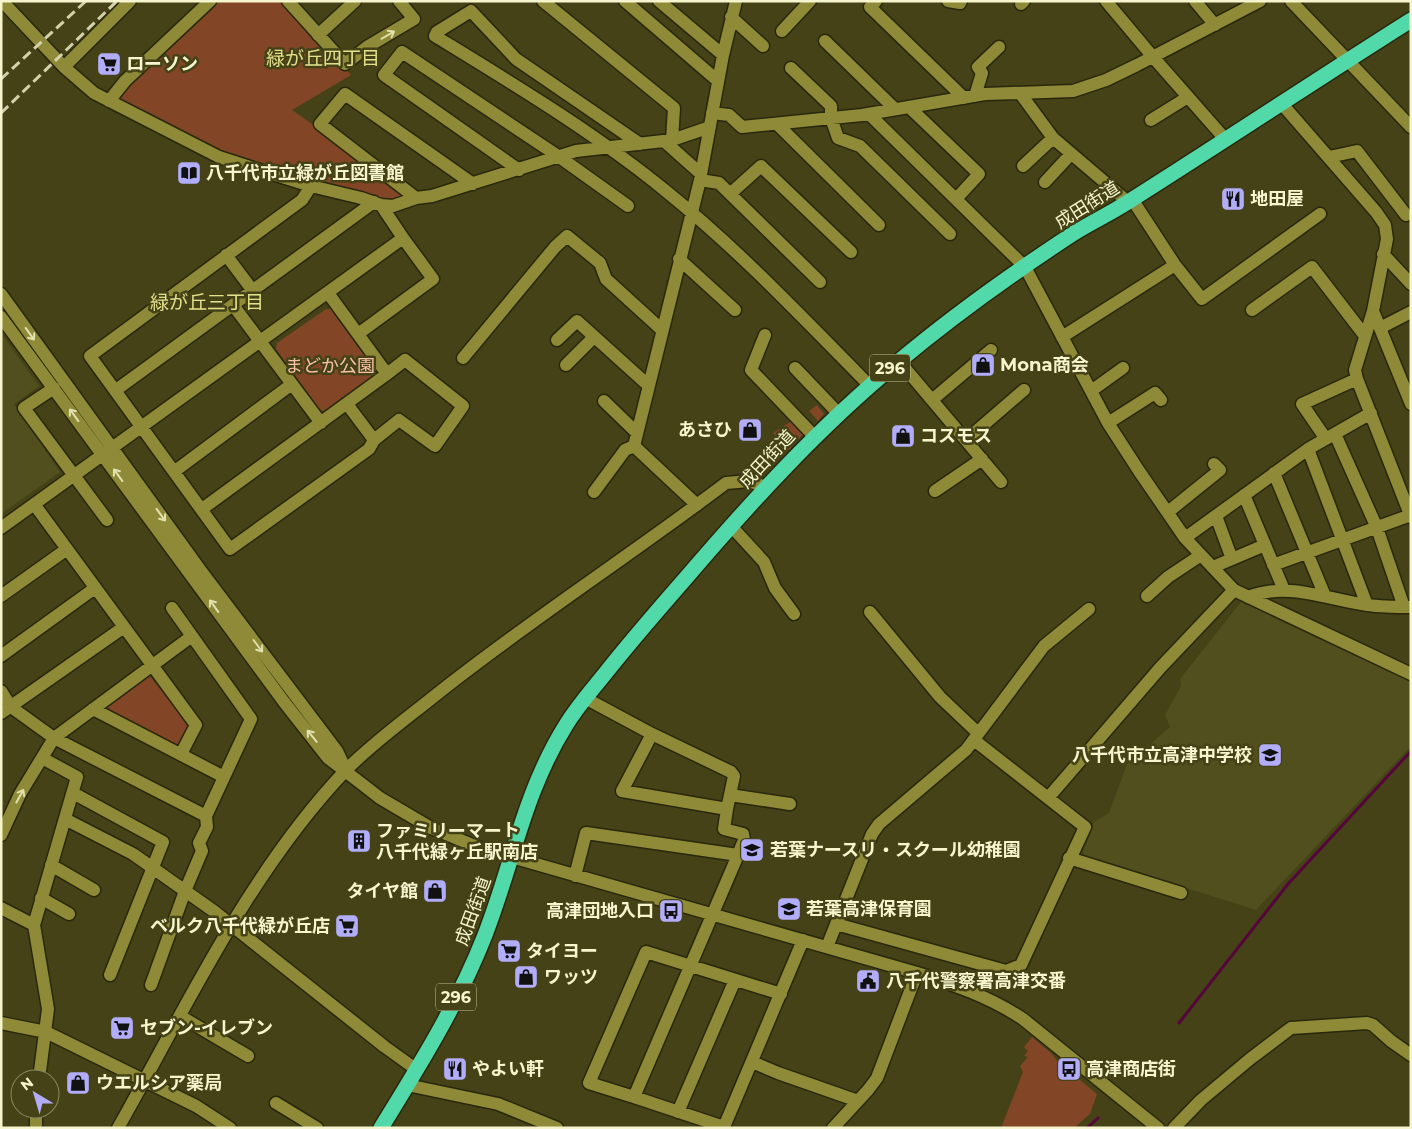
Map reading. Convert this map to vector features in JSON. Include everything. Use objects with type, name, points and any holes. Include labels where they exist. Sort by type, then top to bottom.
[{"type":"highway","name":"成田街道","points":[[381,1128],[417,1070],[466,980],[484,938],[505,880],[510,857],[530,795],[542,767],[569,720],[629,644],[766,487],[839,414],[899,360],[992,288],[1076,232],[1130,201],[1411,20]]},
{"type":"street","points":[[2,1],[64,67],[94,93],[219,157],[310,186],[377,204],[393,206],[416,198],[432,196],[519,170],[558,156],[592,148],[668,140],[710,127]]},
{"type":"street","points":[[64,67],[130,1]]},
{"type":"street","points":[[109,101],[125,81],[210,1]]},
{"type":"street","points":[[288,1],[345,64],[367,47],[414,19],[399,1]]},
{"type":"street","points":[[318,35],[355,1]]},
{"type":"street","points":[[543,1],[674,108],[668,140]]},
{"type":"street","points":[[624,1],[718,81]]},
{"type":"street","points":[[659,1],[723,56]]},
{"type":"street","points":[[594,492],[625,450],[636,439],[700,177],[731,16],[736,1]]},
{"type":"street","points":[[782,31],[810,1]]},
{"type":"street","points":[[876,1],[870,7],[970,97]]},
{"type":"street","points":[[948,1],[960,4],[961,1]]},
{"type":"street","points":[[1106,1],[1225,139]]},
{"type":"street","points":[[1195,1],[1215,25]]},
{"type":"street","points":[[712,113],[728,116],[742,127],[869,114],[970,97],[1073,91],[1106,80],[1260,1]]},
{"type":"street","points":[[1291,1],[1411,127]]},
{"type":"street","points":[[640,144],[516,59],[471,11],[437,32],[435,36],[571,120],[667,192],[768,282],[870,386]]},
{"type":"street","points":[[731,16],[763,46]]},
{"type":"street","points":[[825,41],[895,109]]},
{"type":"street","points":[[970,97],[982,73],[978,67],[999,47]]},
{"type":"street","points":[[519,170],[384,75],[402,52],[558,156],[628,206]]},
{"type":"street","points":[[791,68],[831,106],[831,118],[838,138],[860,146],[950,234]]},
{"type":"street","points":[[1020,93],[1053,138],[1130,201],[1174,265],[1202,299],[1320,214]]},
{"type":"street","points":[[416,198],[320,124],[346,94],[473,184]]},
{"type":"street","points":[[1151,120],[1188,97]]},
{"type":"street","points":[[1273,565],[1410,516],[1355,370],[1373,311],[1383,254],[1388,239],[1385,225],[1376,212],[1282,104]]},
{"type":"street","points":[[909,107],[979,174],[956,199]]},
{"type":"street","points":[[869,114],[1025,267],[1108,423],[1185,538],[1234,590],[1411,674]]},
{"type":"street","points":[[777,124],[879,225]]},
{"type":"street","points":[[1023,166],[1053,138]]},
{"type":"street","points":[[668,140],[700,177],[718,183],[820,282]]},
{"type":"street","points":[[1329,157],[1357,152],[1406,216]]},
{"type":"street","points":[[1046,182],[1072,154]]},
{"type":"street","points":[[730,194],[761,166],[851,252]]},
{"type":"street","points":[[202,509],[406,360],[463,406],[435,446],[399,420],[374,440],[369,448],[230,549],[90,356],[302,200],[310,186]]},
{"type":"street","points":[[358,334],[433,279],[377,204]]},
{"type":"street","points":[[116,390],[377,204]]},
{"type":"street","points":[[463,358],[555,247],[567,236],[600,263],[606,280],[662,330]]},
{"type":"street","points":[[1,528],[404,238]]},
{"type":"street","points":[[1383,254],[1411,284]]},
{"type":"street","points":[[226,256],[253,291]]},
{"type":"street","points":[[679,259],[735,310]]},
{"type":"street","points":[[1062,336],[1174,265]]},
{"type":"street","points":[[1252,310],[1312,267],[1365,336]]},
{"type":"street","points":[[328,293],[387,374]]},
{"type":"street","points":[[1,294],[108,451],[284,702],[328,758],[380,798],[431,828],[465,843],[918,973],[954,984],[992,1000],[1035,1028],[1158,1128]]},
{"type":"street","points":[[234,305],[321,423]]},
{"type":"street","points":[[1373,311],[1411,404]]},
{"type":"street","points":[[1380,328],[1411,312]]},
{"type":"street","points":[[1,317],[54,388],[108,451]]},
{"type":"street","points":[[558,340],[577,321],[649,386]]},
{"type":"street","points":[[765,335],[751,370],[815,437]]},
{"type":"street","points":[[566,365],[594,336]]},
{"type":"street","points":[[932,400],[991,350]]},
{"type":"street","points":[[899,360],[1001,482]]},
{"type":"street","points":[[795,368],[839,414]]},
{"type":"street","points":[[1091,391],[1123,368]]},
{"type":"street","points":[[1248,597],[1257,593],[1284,590],[1302,591],[1367,605],[1407,607],[1377,528],[1331,436],[1302,404],[1357,379]]},
{"type":"street","points":[[174,470],[292,384]]},
{"type":"street","points":[[54,388],[24,408],[107,520]]},
{"type":"street","points":[[966,440],[1024,390]]},
{"type":"street","points":[[1108,423],[1155,392],[1162,400]]},
{"type":"street","points":[[604,401],[697,505]]},
{"type":"street","points":[[347,404],[374,440]]},
{"type":"street","points":[[1185,538],[1308,449],[1371,413]]},
{"type":"street","points":[[1308,449],[1367,605]]},
{"type":"street","points":[[935,491],[982,459]]},
{"type":"street","points":[[1168,512],[1220,470],[1214,464]]},
{"type":"street","points":[[1274,474],[1325,596]]},
{"type":"street","points":[[118,1128],[231,925],[280,850],[346,770],[368,749],[475,664],[726,483],[749,481],[766,487]]},
{"type":"street","points":[[1244,495],[1284,590]]},
{"type":"street","points":[[34,504],[196,725],[181,754]]},
{"type":"street","points":[[1216,516],[1232,559]]},
{"type":"street","points":[[731,526],[764,562],[774,588],[794,614]]},
{"type":"street","points":[[1213,567],[1265,545]]},
{"type":"street","points":[[1,596],[67,549]]},
{"type":"street","points":[[1147,596],[1168,577],[1201,555]]},
{"type":"street","points":[[1,656],[95,588]]},
{"type":"street","points":[[1048,798],[1160,668],[1234,590]]},
{"type":"street","points":[[151,985],[185,891],[202,852],[199,842],[207,828],[206,816],[251,719],[172,608]]},
{"type":"street","points":[[827,947],[872,834],[879,824],[966,750],[1044,646],[1089,609]]},
{"type":"street","points":[[836,924],[1006,971],[1021,965],[1085,827],[976,736],[940,697],[870,612]]},
{"type":"street","points":[[6,710],[124,627]]},
{"type":"street","points":[[1,835],[20,794],[54,738],[192,636]]},
{"type":"street","points":[[1,690],[6,710],[54,738],[206,816]]},
{"type":"street","points":[[585,698],[652,734],[731,772],[734,776],[724,829],[743,834],[744,840],[692,966],[634,1097]]},
{"type":"street","points":[[93,709],[224,776]]},
{"type":"street","points":[[652,734],[622,791],[727,809]]},
{"type":"street","points":[[40,1069],[48,1010],[34,925],[77,777],[42,758]]},
{"type":"street","points":[[73,793],[162,842],[110,975]]},
{"type":"street","points":[[730,795],[790,804]]},
{"type":"street","points":[[65,819],[132,854],[153,868],[231,925],[385,1047],[417,1070]]},
{"type":"street","points":[[575,876],[586,833],[738,856]]},
{"type":"street","points":[[1069,858],[1181,893]]},
{"type":"street","points":[[51,865],[94,890]]},
{"type":"street","points":[[41,898],[69,914]]},
{"type":"street","points":[[1,908],[34,925]]},
{"type":"street","points":[[781,994],[646,952],[589,1083],[724,1127],[781,994],[803,940]]},
{"type":"street","points":[[833,1128],[877,1078],[918,973]]},
{"type":"street","points":[[678,1112],[735,980]]},
{"type":"street","points":[[180,1016],[248,1056]]},
{"type":"street","points":[[1,1023],[46,1032],[196,1106],[230,1128]]},
{"type":"street","points":[[1174,1128],[1200,1100],[1250,1058],[1291,1028],[1367,1023],[1373,1025],[1411,1055]]},
{"type":"street","points":[[752,1062],[858,1101]]},
{"type":"street","points":[[407,1085],[498,1104],[557,1128]]},
{"type":"street","points":[[276,1103],[317,1128]]},
{"type":"shaded area","points":[[1,333],[39,386],[14,404],[60,472],[1,514]]},
{"type":"shaded area","name":"八千代市立高津中学校","points":[[1241,602],[1411,682],[1411,746],[1256,910],[1085,856],[1083,852],[1094,822],[1109,813],[1127,764],[1170,727],[1165,715],[1181,686],[1180,679]]},
{"type":"green space","points":[[212,1],[287,1],[351,75],[292,110],[369,164],[405,193],[403,198],[390,201],[219,157],[109,101]]},
{"type":"green space","name":"まどか公園","points":[[326,309],[332,309],[377,370],[373,378],[327,412],[320,410],[276,349],[277,343]]},
{"type":"green space","points":[[817,405],[824,414],[818,421],[809,411]]},
{"type":"green space","points":[[796,418],[805,432],[789,450],[773,433]]},
{"type":"green space","points":[[149,675],[189,725],[179,747],[106,708]]},
{"type":"green space","points":[[1032,1037],[1051,1053],[1058,1062],[1097,1094],[1090,1114],[1074,1128],[1001,1128],[1023,1072],[1020,1066],[1028,1057],[1024,1056],[1028,1051],[1024,1047]]},
{"type":"waterway","points":[[1179,1023],[1288,884],[1411,751]]},
{"type":"waterway","points":[[1087,1128],[1098,1118]]},
{"type":"railway","points":[[1,79],[86,1]]},
{"type":"railway","points":[[1,113],[117,1]]},
{"type":"place","name":"ローソン","points":[[109,64]]},
{"type":"place","name":"八千代市立緑が丘図書館","points":[[189,173]]},
{"type":"place","name":"地田屋","points":[[1233,199]]},
{"type":"place","name":"Mona商会","points":[[983,365]]},
{"type":"place","name":"あさひ","points":[[750,430]]},
{"type":"place","name":"コスモス","points":[[903,436]]},
{"type":"place","name":"八千代市立高津中学校","points":[[1270,755]]},
{"type":"place","name":"ファミリーマート 八千代緑ヶ丘駅南店","points":[[359,841]]},
{"type":"place","name":"若葉ナースリ・スクール幼稚園","points":[[752,850]]},
{"type":"place","name":"タイヤ館","points":[[435,891]]},
{"type":"place","name":"若葉高津保育園","points":[[789,909]]},
{"type":"place","name":"高津団地入口","points":[[671,911]]},
{"type":"place","name":"ベルク八千代緑が丘店","points":[[347,926]]},
{"type":"place","name":"タイヨー","points":[[509,951]]},
{"type":"place","name":"ワッツ","points":[[526,977]]},
{"type":"place","name":"八千代警察署高津交番","points":[[868,981]]},
{"type":"place","name":"セブン-イレブン","points":[[122,1028]]},
{"type":"place","name":"やよい軒","points":[[455,1069]]},
{"type":"place","name":"高津商店街","points":[[1069,1069]]},
{"type":"place","name":"ウエルシア薬局","points":[[78,1083]]},
{"type":"district","name":"緑が丘四丁目","points":[[323,58]]},
{"type":"district","name":"緑が丘三丁目","points":[[207,302]]}]
